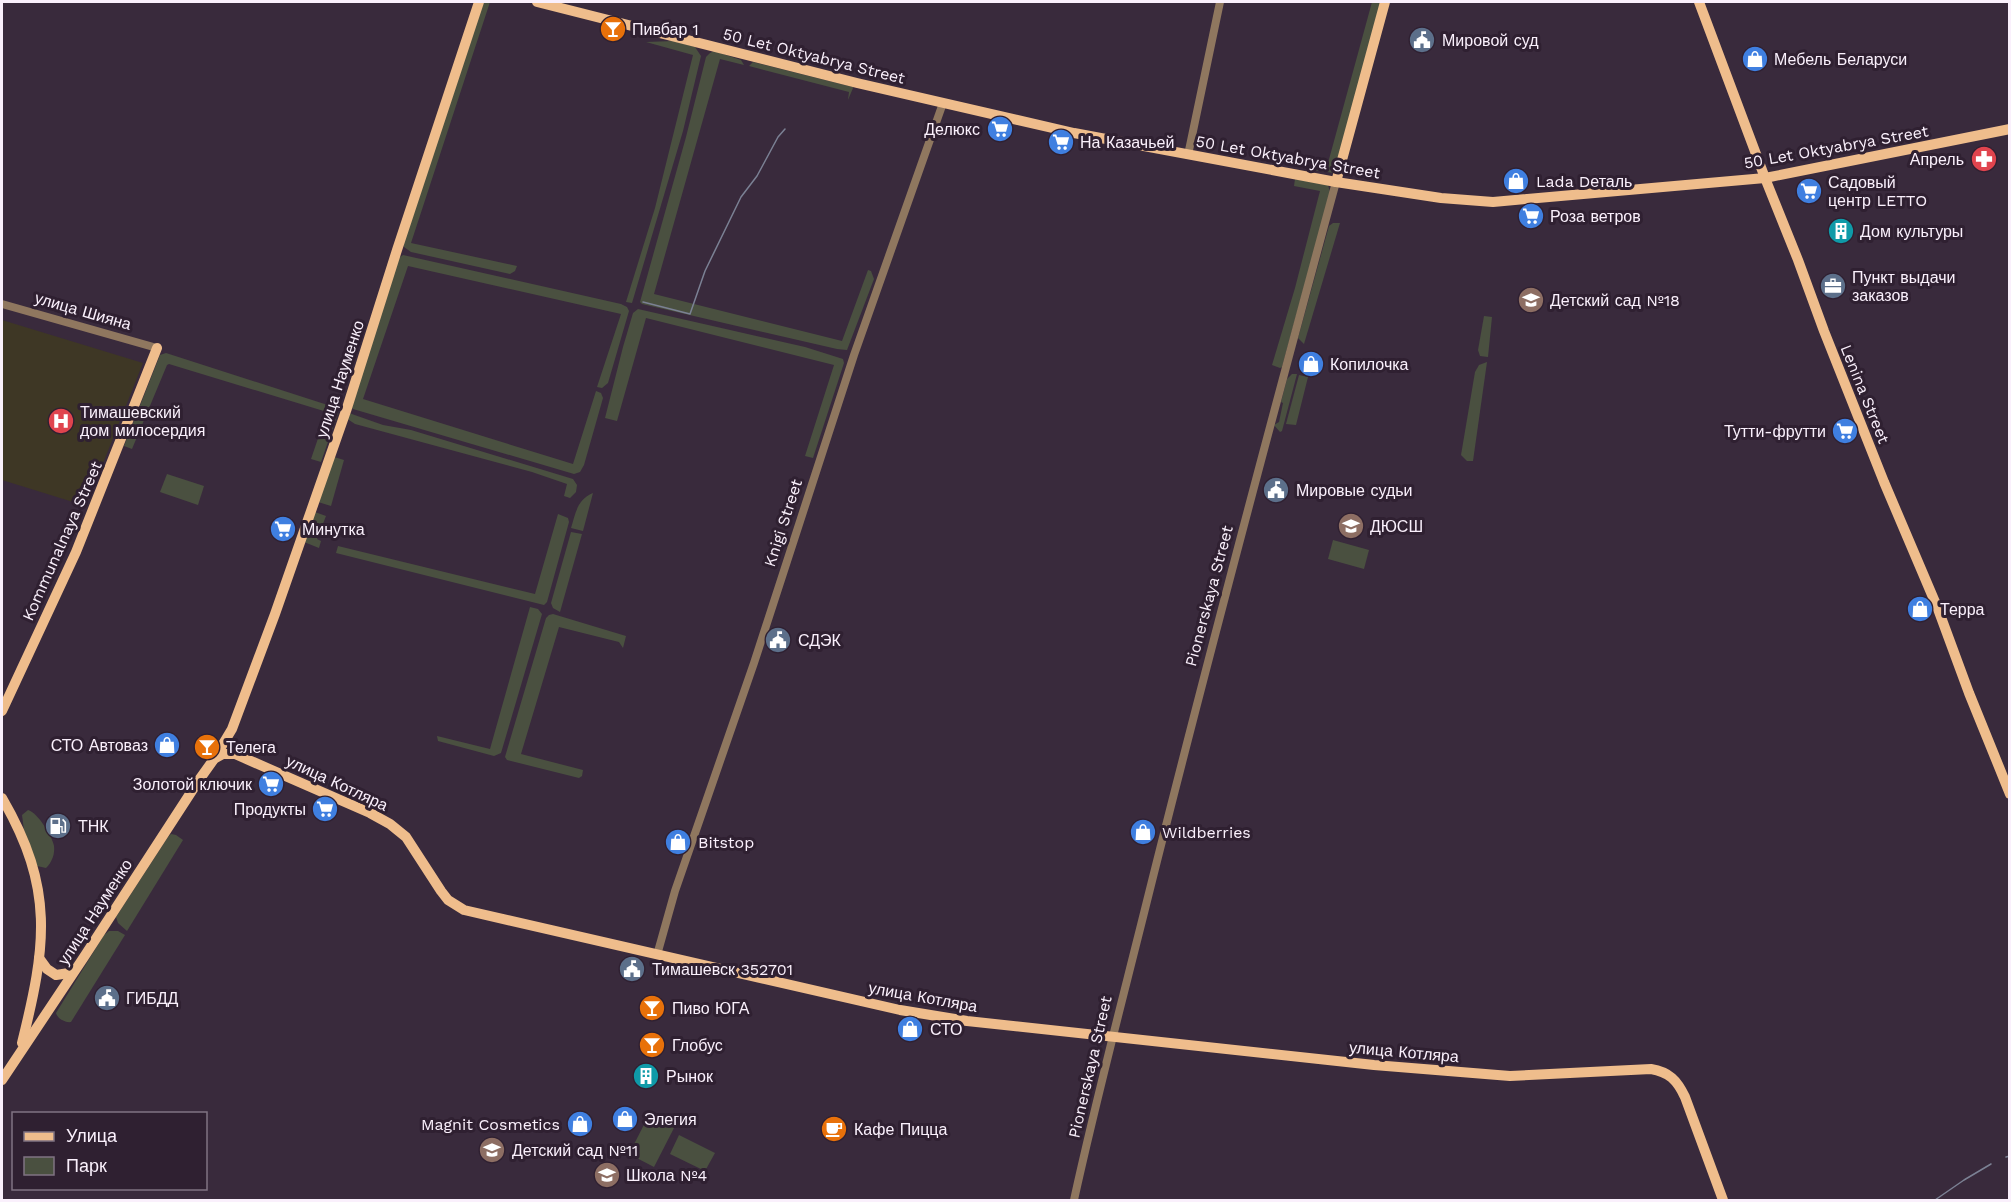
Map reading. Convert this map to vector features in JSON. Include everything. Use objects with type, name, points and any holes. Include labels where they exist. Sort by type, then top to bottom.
[{"type":"main road","name":"улица Науменко","points":[[2,1080],[57,997],[61,978],[76,969],[232,729],[347,408],[479,2]]},
{"type":"main road","name":"50 Let Oktyabrya Street","points":[[537,2],[857,83],[1074,133],[1336,182],[1441,198],[1493,202],[1765,178],[2010,129]]},
{"type":"main road","name":"Pionerskaya Street","points":[[1336,182],[1385,2]]},
{"type":"main road","name":"Lenina Street","points":[[1700,2],[1765,178],[2010,794]]},
{"type":"main road","name":"Kommunalnaya Street","points":[[2,711],[76,552],[157,348]]},
{"type":"main road","name":"улица Котляра","points":[[214,759],[231,753],[244,757],[390,824],[406,837],[448,900],[464,910],[900,1010],[967,1021],[1374,1065],[1510,1076],[1651,1069],[1663,1071],[1679,1084],[1723,1200]]},
{"type":"main road","points":[[2,798],[20,834],[34,873],[41,905],[42,929],[36,986],[20,1052]]},
{"type":"main road","points":[[39,958],[50,972],[61,978]]},
{"type":"main road","points":[[36,986],[44,979],[61,978]]},
{"type":"main road","points":[[36,986],[38,993],[45,1000],[57,997]]},
{"type":"street","points":[[1188,155],[1220,2]]},
{"type":"street","name":"Knigi Street","points":[[657,955],[675,891],[754,663],[847,378],[943,103]]},
{"type":"street","name":"Pionerskaya Street","points":[[1074,1200],[1112,1036],[1261,458],[1336,182]]},
{"type":"street","name":"улица Шияна","points":[[2,304],[157,348]]},
{"type":"shaded area","name":"Тимашевский дом милосердия","points":[[2,320],[143,363],[86,506],[2,480]]},
{"type":"green space","points":[[482,2],[490,2],[411,243],[517,266],[510,274],[411,252],[404,247],[403,242]]},
{"type":"green space","points":[[1372,2],[1382,2],[1334,173],[1313,170],[1309,167],[1310,164],[1326,166],[1328,163]]},
{"type":"green space","points":[[673,41],[695,47],[701,56],[683,131],[632,303],[626,302],[655,208],[693,55],[646,42]]},
{"type":"green space","points":[[714,51],[741,60],[744,65],[720,59],[654,294],[842,341],[868,270],[871,271],[874,279],[847,350],[640,302],[706,57]]},
{"type":"green space","points":[[753,62],[853,88],[848,100],[849,92],[749,66]]},
{"type":"green space","points":[[1295,179],[1328,185],[1330,192],[1280,368],[1272,365],[1320,191],[1294,186]]},
{"type":"green space","points":[[1333,223],[1340,223],[1304,344],[1298,338],[1329,226]]},
{"type":"green space","points":[[403,255],[627,307],[629,311],[608,383],[602,388],[597,387],[621,314],[408,266],[363,399],[573,464],[596,391],[601,393],[603,398],[580,472],[574,474],[353,409],[350,406],[399,258]]},
{"type":"green space","points":[[638,309],[805,347],[843,359],[844,363],[813,458],[805,456],[834,365],[646,318],[617,421],[605,418],[633,313]]},
{"type":"green space","points":[[1484,316],[1492,317],[1488,357],[1480,356],[1478,350]]},
{"type":"green space","points":[[166,353],[337,408],[338,413],[321,462],[311,459],[327,412],[169,364],[132,449],[124,446],[160,355]]},
{"type":"green space","points":[[1487,362],[1473,461],[1467,461],[1461,455],[1475,372],[1479,365]]},
{"type":"green space","points":[[1292,374],[1297,374],[1280,432],[1274,425],[1279,422],[1287,379]]},
{"type":"green space","points":[[1299,375],[1308,377],[1296,425],[1286,424]]},
{"type":"green space","points":[[349,413],[383,425],[411,430],[573,479],[577,485],[576,492],[570,498],[564,496],[567,484],[532,472],[355,424],[346,418]]},
{"type":"green space","points":[[331,456],[344,460],[331,506],[318,502]]},
{"type":"green space","points":[[167,474],[204,486],[198,505],[160,492]]},
{"type":"green space","points":[[593,493],[583,531],[571,528],[580,503]]},
{"type":"green space","points":[[315,512],[326,516],[317,539],[321,541],[319,548],[304,542]]},
{"type":"green space","points":[[558,514],[568,518],[569,522],[547,602],[544,605],[336,553],[338,546],[535,594]]},
{"type":"green space","points":[[571,532],[582,534],[560,612],[553,608],[551,603]]},
{"type":"green space","points":[[1333,540],[1369,550],[1364,569],[1328,559]]},
{"type":"green space","points":[[530,607],[538,609],[542,614],[501,753],[494,756],[438,741],[437,736],[490,749]]},
{"type":"green space","points":[[553,614],[626,636],[623,648],[619,642],[559,627],[521,754],[583,770],[579,778],[507,760],[505,757],[546,618]]},
{"type":"green space","points":[[28,810],[40,820],[53,842],[53,855],[46,868],[37,866],[24,830],[22,815]]},
{"type":"green space","points":[[171,834],[183,840],[127,931],[118,923],[116,917]]},
{"type":"green space","points":[[109,931],[118,931],[125,935],[71,1022],[62,1020],[56,1013],[104,935]]},
{"type":"green space","points":[[650,1113],[675,1126],[654,1167],[629,1154]]},
{"type":"green space","points":[[679,1135],[715,1153],[705,1171],[670,1154]]},
{"type":"waterway","points":[[643,302],[690,314],[705,271],[741,197],[757,176],[778,137],[785,129]]},
{"type":"waterway","points":[[2006,1157],[2010,1156]]},
{"type":"waterway","points":[[1935,1200],[1991,1164]]},
{"type":"place","name":"Пивбар 1","points":[[613,29]]},
{"type":"place","name":"Мировой суд","points":[[1422,40]]},
{"type":"place","name":"Мебель Беларуси","points":[[1755,59]]},
{"type":"place","name":"Делюкс","points":[[1000,129]]},
{"type":"place","name":"На Казачьей","points":[[1061,142]]},
{"type":"place","name":"Апрель","points":[[1984,159]]},
{"type":"place","name":"Lada Dеталь","points":[[1516,181]]},
{"type":"place","name":"Садовый центр LETTO","points":[[1809,191]]},
{"type":"place","name":"Роза ветров","points":[[1531,216]]},
{"type":"place","name":"Дом культуры","points":[[1841,231]]},
{"type":"place","name":"Пункт выдачи заказов","points":[[1833,286]]},
{"type":"place","name":"Детский сад №18","points":[[1531,300]]},
{"type":"place","name":"Копилочка","points":[[1311,364]]},
{"type":"place","name":"Тимашевский дом милосердия","points":[[61,421]]},
{"type":"place","name":"Тутти-фрутти","points":[[1845,431]]},
{"type":"place","name":"Мировые судьи","points":[[1276,490]]},
{"type":"place","name":"ДЮСШ","points":[[1351,526]]},
{"type":"place","name":"Минутка","points":[[283,529]]},
{"type":"place","name":"Терра","points":[[1920,609]]},
{"type":"place","name":"СДЭК","points":[[778,640]]},
{"type":"place","name":"СТО Автоваз","points":[[167,745]]},
{"type":"place","name":"Телега","points":[[207,747]]},
{"type":"place","name":"Золотой ключик","points":[[271,784]]},
{"type":"place","name":"Продукты","points":[[325,809]]},
{"type":"place","name":"ТНК","points":[[58,826]]},
{"type":"place","name":"Wildberries","points":[[1143,832]]},
{"type":"place","name":"Bitstop","points":[[678,842]]},
{"type":"place","name":"Тимашевск 352701","points":[[632,969]]},
{"type":"place","name":"ГИБДД","points":[[107,998]]},
{"type":"place","name":"Пиво ЮГА","points":[[652,1008]]},
{"type":"place","name":"СТО","points":[[910,1029]]},
{"type":"place","name":"Глобус","points":[[652,1045]]},
{"type":"place","name":"Рынок","points":[[646,1076]]},
{"type":"place","name":"Элегия","points":[[625,1119]]},
{"type":"place","name":"Magnit Cosmetics","points":[[580,1124]]},
{"type":"place","name":"Кафе Пицца","points":[[834,1129]]},
{"type":"place","name":"Детский сад №11","points":[[492,1150]]},
{"type":"place","name":"Школа №4","points":[[607,1175]]}]
